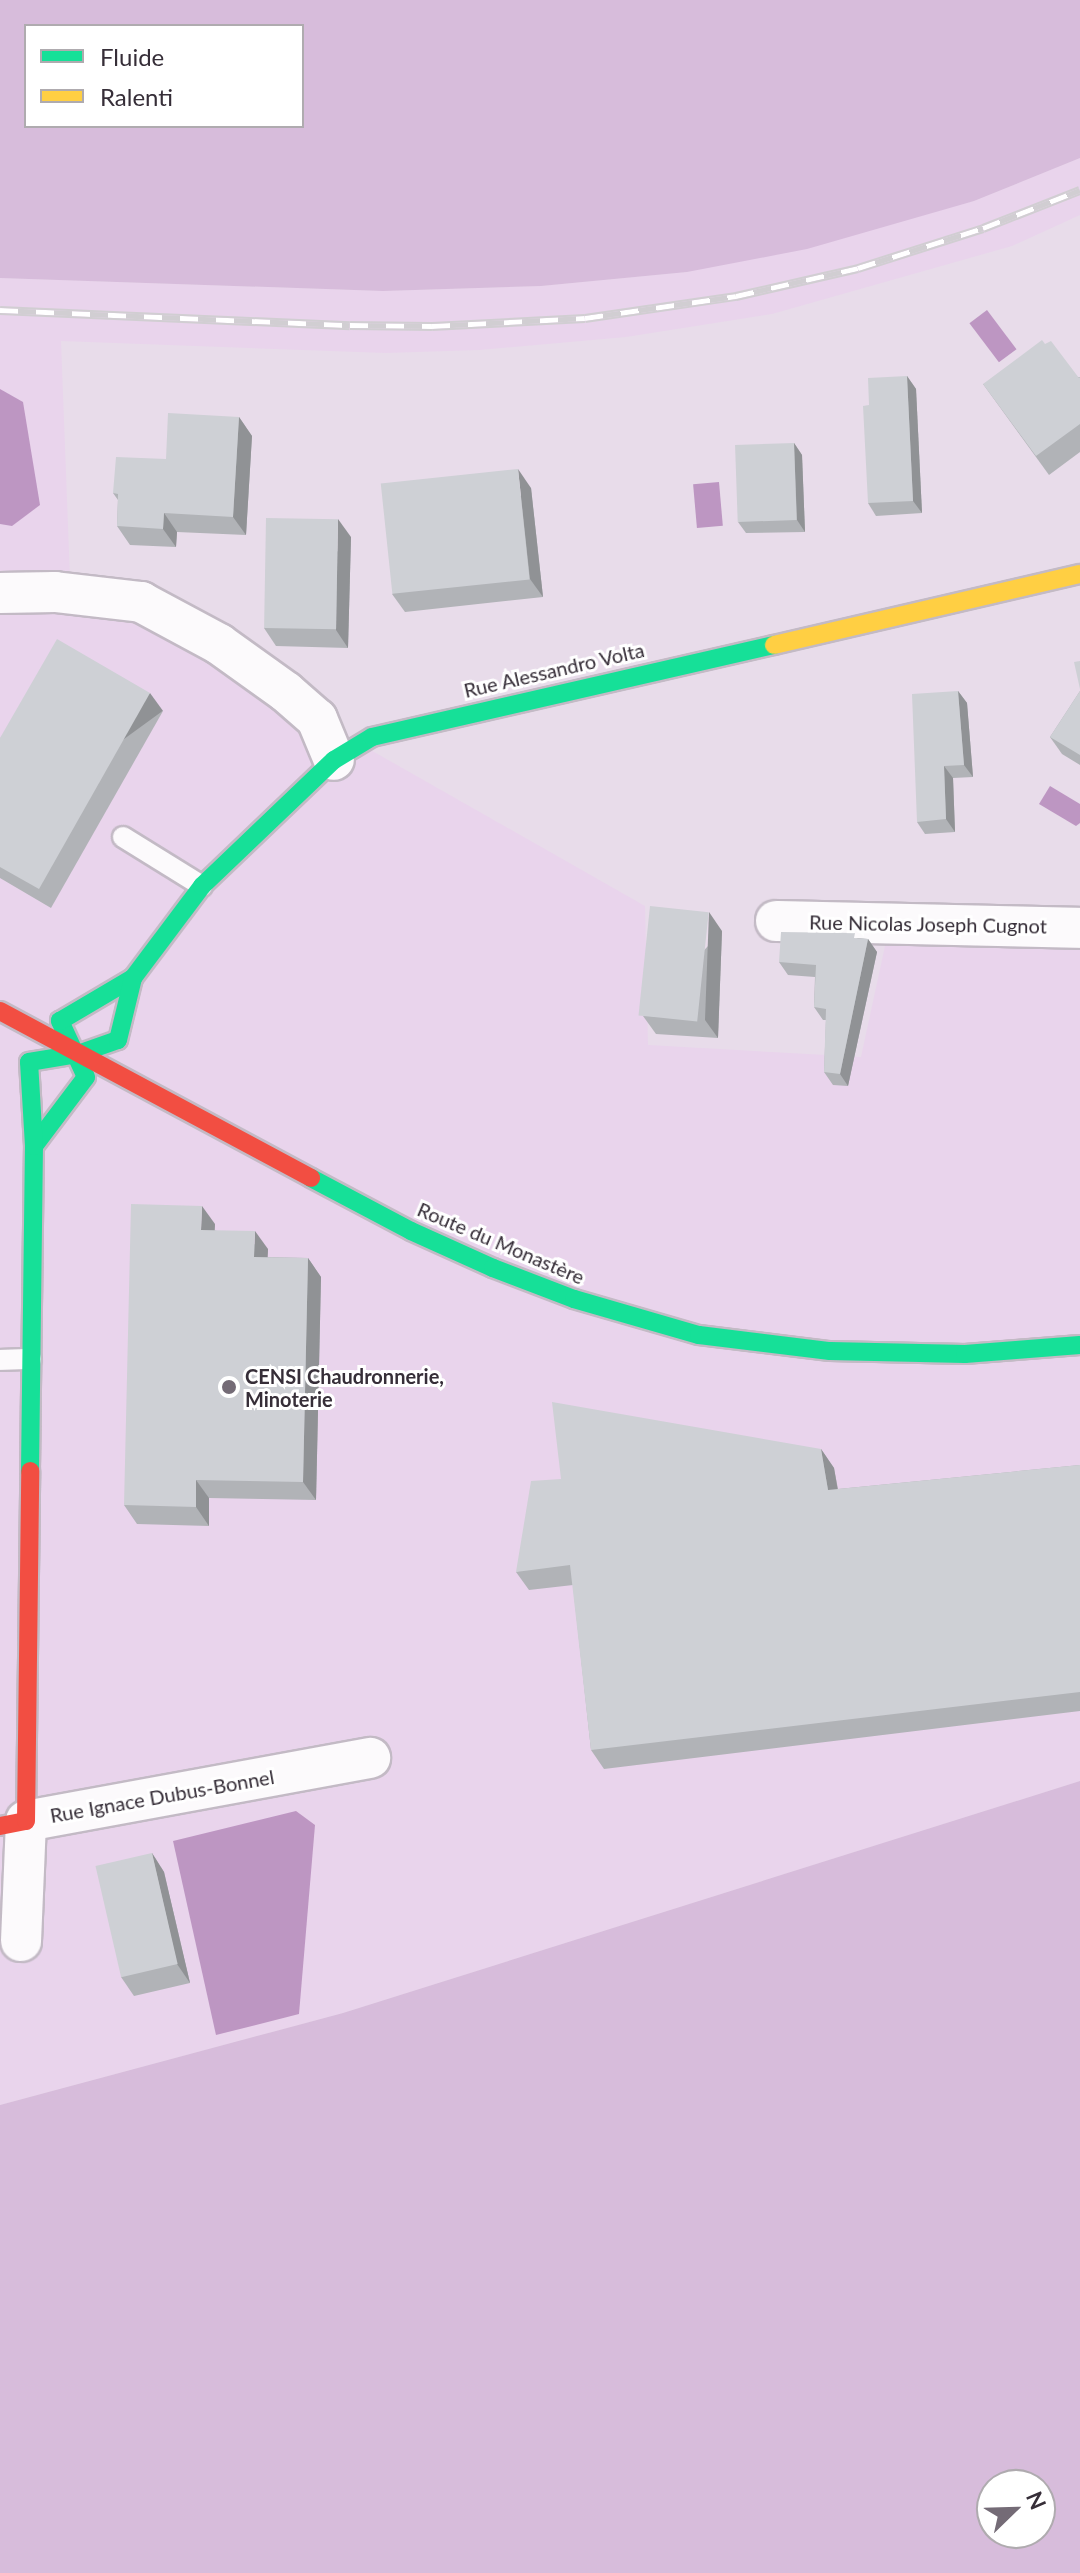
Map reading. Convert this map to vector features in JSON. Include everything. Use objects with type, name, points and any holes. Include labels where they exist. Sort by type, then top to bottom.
[{"type":"street","name":"Rue Alessandro Volta","points":[[133,978],[118,1040],[78,1054],[60,1021],[133,978],[202,886],[282,806],[334,760],[372,737],[1080,574]]},
{"type":"street","points":[[0,593],[55,592],[141,602],[219,644],[286,692],[317,719],[334,760]]},
{"type":"street","name":"Rue Nicolas Joseph Cugnot","points":[[776,921],[1080,928]]},
{"type":"street","name":"Route du Monastère","points":[[0,1011],[411,1231],[493,1268],[574,1299],[699,1335],[830,1351],[965,1354],[1080,1345]]},
{"type":"street","points":[[13,1824],[31,1359],[34,1146],[29,1062],[78,1054],[86,1077],[34,1146]]},
{"type":"street","name":"Rue Ignace Dubus-Bonnel","points":[[21,1941],[13,1824],[370,1758]]},
{"type":"lane","points":[[123,837],[202,886]]},
{"type":"lane","points":[[0,1360],[31,1359]]},
{"type":"shaded area","points":[[0,0],[1080,0],[1080,158],[974,201],[807,249],[687,272],[541,286],[383,291],[0,278]]},
{"type":"shaded area","points":[[1080,158],[1080,215],[1012,246],[772,314],[626,337],[479,350],[386,353],[61,341],[70,579],[645,906],[648,1045],[861,1057],[885,946],[1080,931],[1080,1781],[343,2013],[0,2105],[0,278],[383,291],[541,286],[687,272],[974,201]]},
{"type":"shaded area","points":[[987,310],[1016,349],[999,362],[969,323]]},
{"type":"shaded area","points":[[0,389],[23,402],[40,505],[12,526],[0,524]]},
{"type":"shaded area","points":[[719,482],[723,526],[697,528],[693,484]]},
{"type":"shaded area","points":[[1050,786],[1080,804],[1080,823],[1076,826],[1039,804]]},
{"type":"shaded area","points":[[1080,1781],[1080,2573],[0,2573],[0,2105],[343,2013]]},
{"type":"shaded area","points":[[296,1811],[315,1825],[299,2014],[216,2035],[173,1841]]},
{"type":"building","points":[[1042,340],[1045,344],[1051,341],[1080,377],[1080,424],[1036,456],[983,384]]},
{"type":"building","points":[[907,376],[913,501],[868,503],[863,406],[869,405],[868,378]]},
{"type":"building","points":[[168,413],[239,417],[233,517],[164,513],[163,529],[117,526],[118,494],[113,493],[116,457],[166,459]]},
{"type":"building","points":[[794,443],[797,520],[738,522],[735,445]]},
{"type":"building","points":[[518,469],[530,579],[392,594],[381,483]]},
{"type":"building","points":[[266,518],[338,519],[336,629],[264,628]]},
{"type":"building","points":[[57,639],[150,693],[39,889],[0,867],[0,738]]},
{"type":"building","points":[[1080,661],[1080,689],[1074,662]]},
{"type":"building","points":[[958,691],[964,765],[944,766],[946,819],[917,822],[912,694]]},
{"type":"building","points":[[1080,691],[1080,755],[1050,737]]},
{"type":"building","points":[[650,906],[709,912],[697,1022],[639,1015]]},
{"type":"building","points":[[781,932],[855,933],[854,938],[868,939],[840,1074],[824,1072],[826,1009],[814,1007],[816,965],[779,962]]},
{"type":"building","name":"CENSI Chaudronnerie, Minoterie","points":[[131,1204],[202,1206],[201,1230],[255,1231],[254,1257],[308,1258],[303,1482],[196,1480],[196,1507],[124,1505]]},
{"type":"building","points":[[552,1402],[821,1449],[828,1490],[1080,1465],[1080,1692],[591,1750],[570,1565],[516,1572],[531,1481],[561,1479]]},
{"type":"building","points":[[152,1853],[178,1964],[121,1977],[95,1866]]},
{"type":"railway","points":[[0,310],[350,325],[432,326],[585,318],[736,296],[858,268],[983,228],[1080,190]]},
{"type":"traffic: fast","points":[[34,1146],[86,1077],[60,1021],[133,978],[202,886],[334,760],[372,737],[774,645]]},
{"type":"traffic: fast","points":[[30,1471],[34,1146],[29,1062],[78,1054],[118,1040],[133,978]]},
{"type":"traffic: fast","points":[[311,1178],[411,1231],[493,1268],[574,1299],[699,1335],[830,1351],[965,1354],[1080,1345]]},
{"type":"traffic: slow","points":[[774,645],[1080,574]]},
{"type":"traffic: jam","points":[[0,1011],[311,1178]]},
{"type":"traffic: jam","points":[[0,1826],[26,1821],[30,1471]]},
{"type":"place","name":"CENSI Chaudronnerie, Minoterie","points":[[229,1387]]}]
